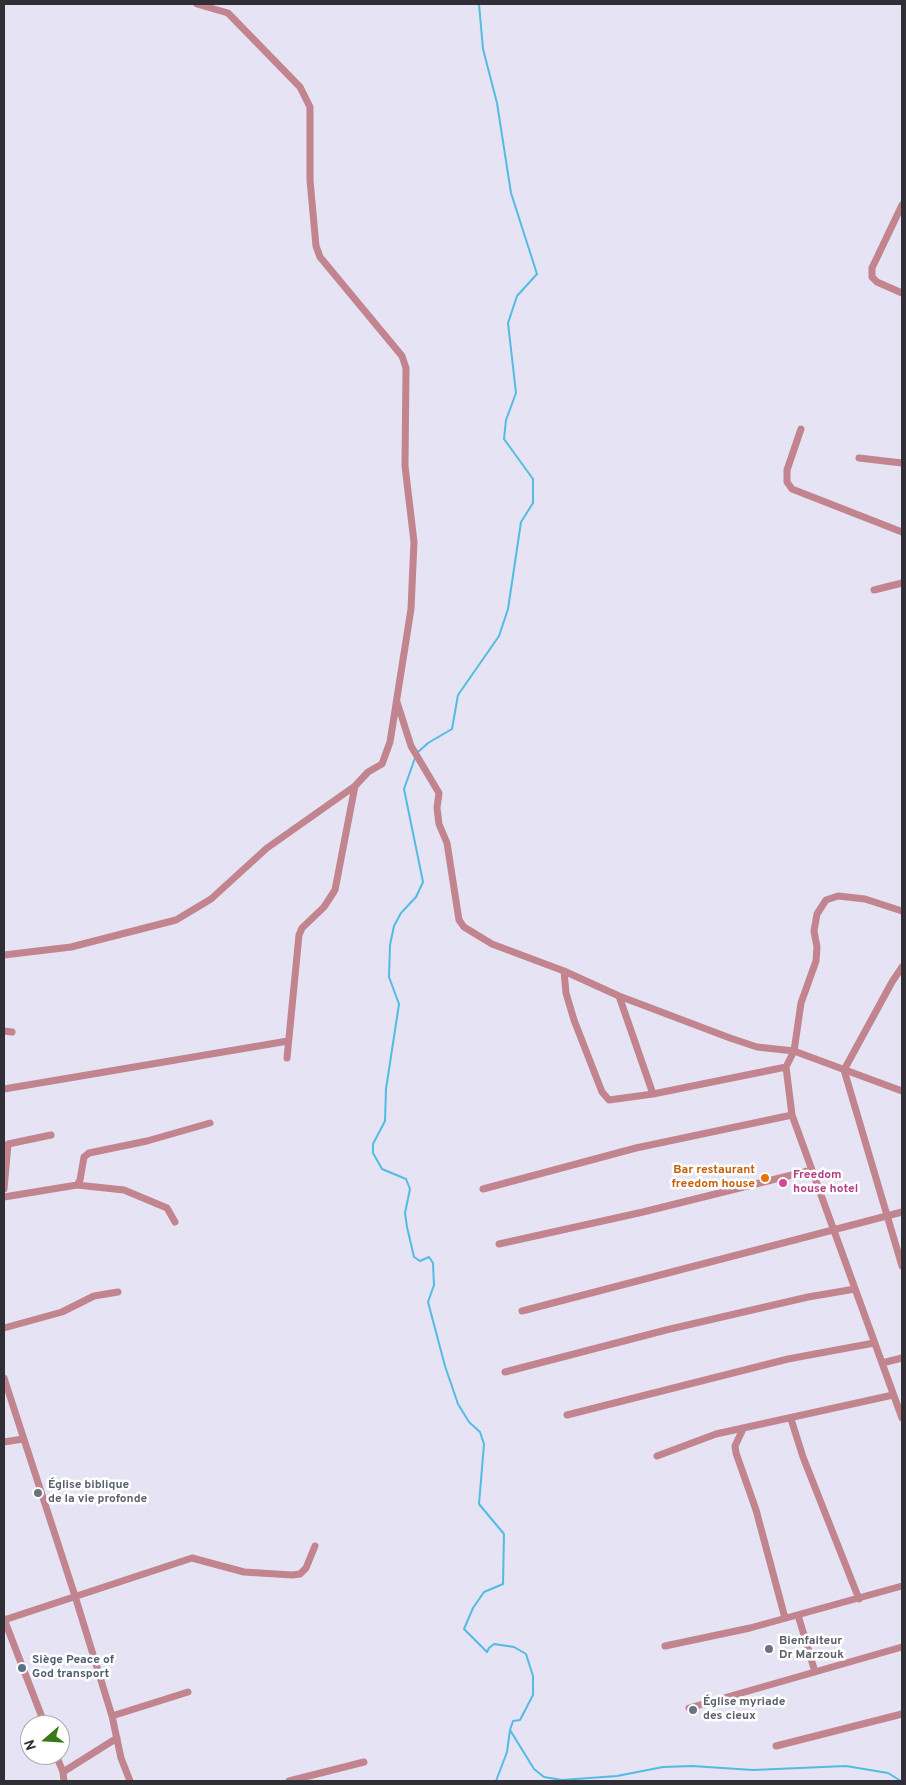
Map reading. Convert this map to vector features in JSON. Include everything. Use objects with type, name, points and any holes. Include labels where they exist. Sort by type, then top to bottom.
[{"type":"street","points":[[4,955],[72,947],[176,920],[211,899],[267,848],[355,786],[368,772],[382,764],[390,742],[411,609],[414,542],[405,466],[406,368],[402,356],[320,257],[316,246],[310,180],[310,107],[300,87],[228,13],[197,4]]},
{"type":"street","points":[[902,205],[872,268],[872,277],[877,282],[902,293]]},
{"type":"street","points":[[801,429],[787,470],[786,482],[792,489],[902,532]]},
{"type":"street","points":[[859,458],[902,462]]},
{"type":"street","points":[[874,590],[902,583]]},
{"type":"street","points":[[396,699],[411,746],[438,792],[439,824],[451,860],[451,874],[459,920],[464,927],[492,944],[564,971],[619,996],[757,1047],[794,1051],[902,1091]]},
{"type":"street","points":[[287,1058],[299,935],[302,928],[324,907],[336,890],[355,786]]},
{"type":"street","points":[[902,912],[865,899],[838,896],[826,900],[817,914],[814,931],[817,947],[816,961],[801,1004],[794,1051],[786,1067],[792,1114],[902,1418]]},
{"type":"street","points":[[902,967],[844,1070],[902,1266]]},
{"type":"street","points":[[564,971],[566,992],[574,1020],[605,1098],[613,1100],[653,1094],[786,1067]]},
{"type":"street","points":[[619,996],[653,1094]]},
{"type":"street","points":[[4,1031],[12,1032]]},
{"type":"street","points":[[4,1089],[288,1041]]},
{"type":"street","points":[[483,1189],[636,1148],[792,1114]]},
{"type":"street","points":[[77,1185],[80,1180],[84,1157],[89,1152],[147,1141],[210,1123]]},
{"type":"street","points":[[4,1189],[8,1144],[51,1135]]},
{"type":"street","points":[[499,1244],[643,1212],[812,1170]]},
{"type":"street","points":[[4,1197],[77,1185],[124,1190],[167,1208],[175,1222]]},
{"type":"street","points":[[522,1311],[902,1212]]},
{"type":"street","points":[[505,1372],[666,1330],[808,1297],[855,1289]]},
{"type":"street","points":[[4,1328],[62,1312],[94,1296],[118,1292]]},
{"type":"street","points":[[567,1414],[788,1360],[874,1344]]},
{"type":"street","points":[[882,1363],[902,1358]]},
{"type":"street","points":[[4,1378],[75,1596],[130,1781]]},
{"type":"street","points":[[658,1456],[716,1434],[893,1395]]},
{"type":"street","points":[[791,1419],[806,1464],[859,1600]]},
{"type":"street","points":[[743,1429],[735,1446],[736,1453],[754,1503],[785,1618]]},
{"type":"street","points":[[4,1442],[23,1439]]},
{"type":"street","points":[[41,1715],[4,1620],[192,1558],[244,1572],[300,1574],[306,1568],[315,1546]]},
{"type":"street","points":[[665,1646],[859,1600],[902,1586]]},
{"type":"street","points":[[798,1615],[815,1672]]},
{"type":"street","points":[[689,1708],[902,1647]]},
{"type":"street","points":[[112,1716],[188,1692]]},
{"type":"street","points":[[776,1746],[902,1714]]},
{"type":"street","points":[[63,1772],[117,1738]]},
{"type":"street","points":[[289,1781],[364,1762]]},
{"type":"street","points":[[60,1765],[64,1781]]},
{"type":"waterway","points":[[417,753],[428,743],[452,729],[458,695],[499,636],[508,609],[521,522],[533,503],[533,479],[504,439],[506,420],[516,393],[508,323],[517,296],[537,274],[511,193],[497,103],[483,49],[479,4]]},
{"type":"waterway","points":[[415,758],[404,789],[423,882],[416,897],[401,913],[394,926],[390,945],[389,977],[399,1004],[386,1089],[385,1121],[373,1144],[373,1153],[382,1169],[406,1179],[410,1189],[405,1213],[407,1227],[414,1257],[420,1261],[429,1257],[433,1263],[434,1285],[428,1302],[445,1366],[458,1404],[469,1422],[480,1432],[484,1444],[479,1504],[504,1534],[503,1584],[484,1592],[473,1608],[464,1629],[487,1652],[494,1644],[514,1647],[526,1654],[533,1676],[533,1695],[520,1720],[513,1721],[507,1752],[496,1781]]},
{"type":"waterway","points":[[510,1730],[534,1769],[544,1777],[562,1780],[617,1776],[663,1767],[692,1766],[753,1770],[846,1766],[888,1773],[901,1781]]},
{"type":"place","name":"Bar restaurant freedom house","points":[[765,1178]]},
{"type":"place","name":"Freedom house hotel","points":[[783,1183]]},
{"type":"place","name":"Église biblique de la vie profonde","points":[[38,1493]]},
{"type":"place","name":"Bienfaiteur Dr Marzouk","points":[[769,1649]]},
{"type":"place","name":"Siège Peace of God transport","points":[[22,1668]]},
{"type":"place","name":"Église myriade des cieux","points":[[693,1710]]}]
